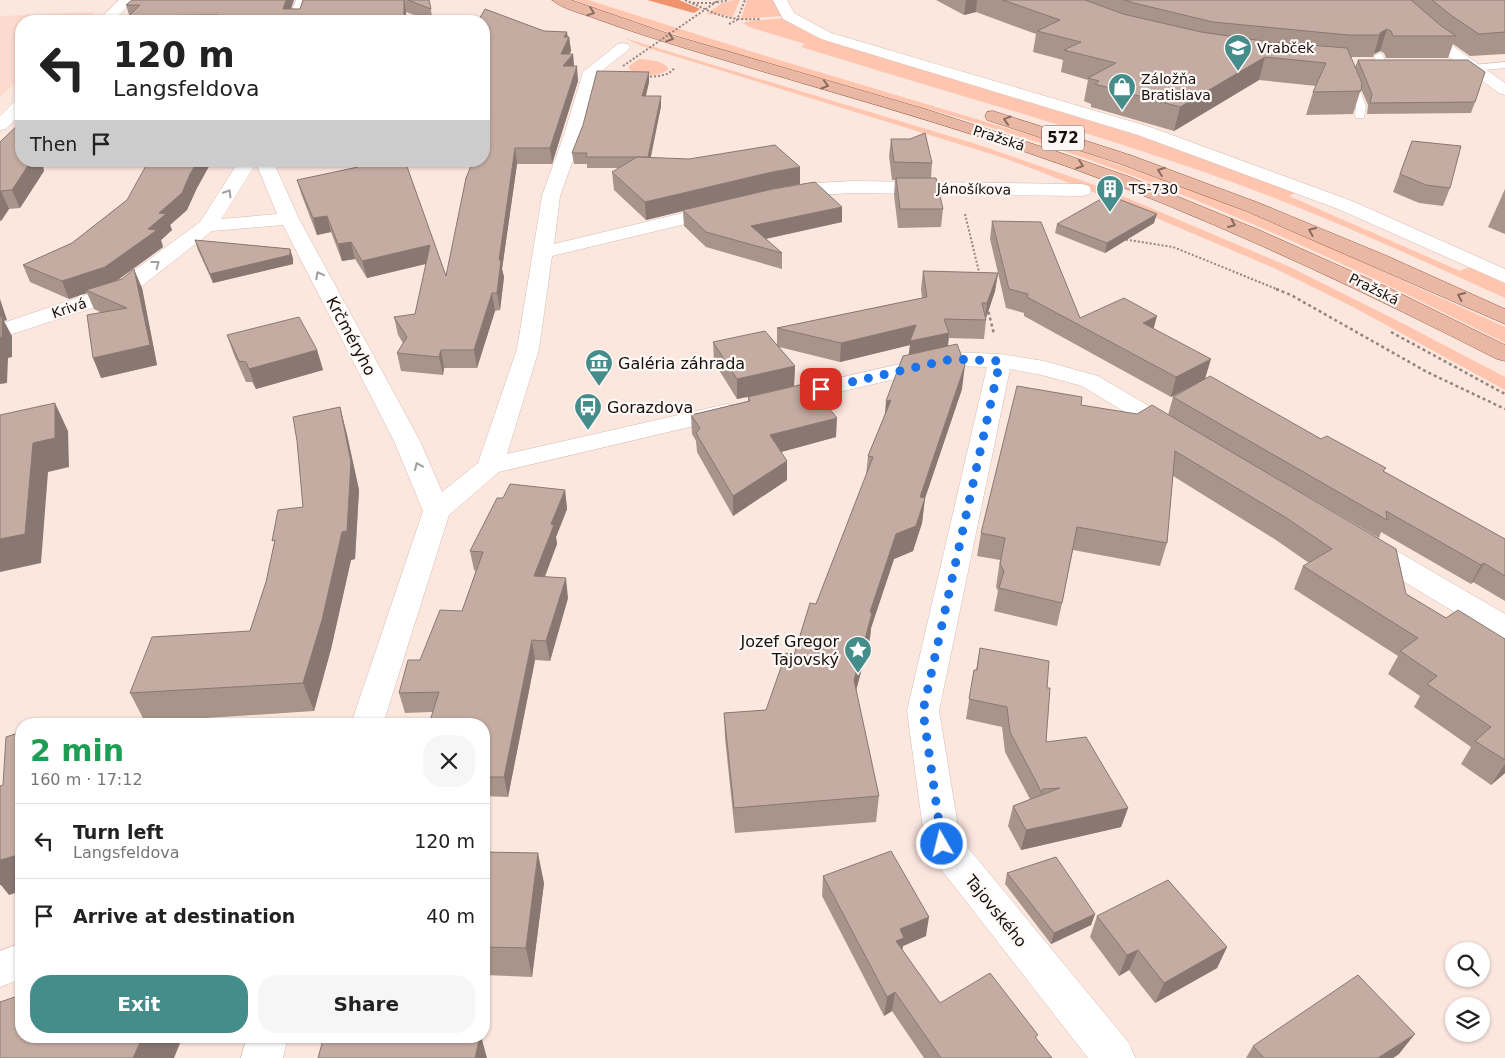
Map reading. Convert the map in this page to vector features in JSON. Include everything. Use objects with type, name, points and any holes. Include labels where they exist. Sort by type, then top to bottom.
[{"type":"main road","name":"Pražská","points":[[559,0],[673,40],[992,135],[1122,180],[1204,212],[1341,272],[1505,354]]},
{"type":"main road","points":[[623,6],[833,70]]},
{"type":"main road","name":"Pražská","points":[[980,112],[1078,143],[1220,193],[1379,259],[1505,317]]},
{"type":"street","points":[[111,15],[127,0]]},
{"type":"street","points":[[297,15],[303,0]]},
{"type":"street","points":[[780,0],[788,16],[826,36],[1153,134],[1345,205],[1505,277]]},
{"type":"street","points":[[1390,0],[1438,42],[1505,90]]},
{"type":"street","points":[[490,466],[528,349],[552,196],[573,135],[591,72],[623,61]]},
{"type":"street","points":[[1345,64],[1374,63],[1401,66]]},
{"type":"street","points":[[1450,65],[1472,66]]},
{"type":"street","points":[[0,125],[15,110]]},
{"type":"street","points":[[208,226],[244,167]]},
{"type":"street","name":"Krčméryho","points":[[267,167],[289,219],[407,441],[437,511]]},
{"type":"street","name":"Jánošíkova","points":[[772,198],[836,188],[1082,190]]},
{"type":"street","points":[[544,252],[734,206]]},
{"type":"street","points":[[208,226],[289,219]]},
{"type":"street","name":"Krivá","points":[[0,331],[121,290],[208,226]]},
{"type":"street","points":[[369,718],[437,511],[490,466],[952,359],[1000,361],[1044,368],[1090,381],[1192,441]]},
{"type":"street","name":"Tajovského","points":[[1000,361],[923,711],[942,844],[1114,1058]]},
{"type":"street","points":[[1344,532],[1505,628]]},
{"type":"street","points":[[0,969],[15,963]]},
{"type":"street","points":[[262,1058],[266,1043]]},
{"type":"lane","points":[[1345,64],[1361,106],[1360,116]]},
{"type":"lane","points":[[1472,66],[1505,65]]},
{"type":"path","points":[[684,0],[725,18],[737,20],[764,18]]},
{"type":"path","points":[[623,61],[719,0]]},
{"type":"path","points":[[687,2],[706,4],[729,0]]},
{"type":"path","points":[[729,24],[737,20],[745,0]]},
{"type":"path","points":[[623,61],[649,56]]},
{"type":"path","points":[[642,76],[654,77],[669,74],[676,68],[673,65]]},
{"type":"path","points":[[959,189],[982,285]]},
{"type":"path","points":[[1119,239],[1173,247],[1291,295],[1427,372],[1505,409]]},
{"type":"path","points":[[987,304],[1000,361]]},
{"type":"path","points":[[1386,329],[1505,394]]},
{"type":"shaded area","points":[[575,0],[588,0],[769,57],[1060,144],[1213,198],[1331,248],[1505,327],[1505,343],[1394,288],[1282,237],[1225,212],[1110,167],[993,128],[693,40]]},
{"type":"shaded area","points":[[647,0],[679,0],[700,9],[694,13]]},
{"type":"shaded area","points":[[740,0],[732,18],[725,15],[706,14],[722,3]]},
{"type":"shaded area","points":[[747,0],[772,0],[782,16],[741,19]]},
{"type":"shaded area","points":[[95,12],[92,15],[24,15]]},
{"type":"shaded area","points":[[15,15],[15,83],[0,97],[0,16]]},
{"type":"shaded area","points":[[785,18],[814,35],[850,48],[1136,135],[1299,191],[1289,196],[1460,271],[1472,266],[1505,281],[1505,298],[1353,230],[1237,184],[1099,138],[801,47],[805,44],[749,27],[743,23]]},
{"type":"shaded area","points":[[624,38],[976,144],[1106,189],[1290,267],[1398,321],[1505,377],[1505,390],[1353,307],[1274,268],[1121,203],[1004,158],[642,46]]},
{"type":"shaded area","points":[[639,59],[660,62],[669,69],[655,75],[638,74],[629,69],[629,66]]},
{"type":"building","points":[[132,0],[286,0],[283,9],[300,9],[303,0],[404,0],[404,15],[130,15],[140,5],[126,5]]},
{"type":"building","points":[[408,0],[429,0],[431,9]]},
{"type":"building","points":[[1003,0],[1085,0],[1123,14],[1201,32],[1270,42],[1347,48],[1362,83],[1361,91],[1313,92],[1326,63],[1265,57],[1180,107],[1095,84],[1099,81],[1088,78],[1116,63],[1064,50],[1081,42],[1037,31],[1060,20]]},
{"type":"building","points":[[1124,0],[1411,0],[1456,36],[1393,36],[1391,31],[1387,29],[1380,33],[1380,35],[1348,35],[1213,22]]},
{"type":"building","points":[[1432,0],[1505,0],[1505,32],[1479,34]]},
{"type":"building","points":[[485,9],[544,31],[567,32],[564,37],[569,37],[561,54],[573,54],[563,66],[577,66],[550,148],[515,148],[499,260],[501,260],[497,293],[492,293],[474,350],[441,350],[439,357],[397,353],[407,337],[394,317],[415,314],[430,245],[362,261],[351,242],[338,244],[327,216],[313,218],[297,180],[358,167],[407,167],[446,276],[466,178],[471,167],[490,167],[490,15],[482,15]]},
{"type":"building","points":[[1358,60],[1468,60],[1485,72],[1475,102],[1370,103],[1372,94]]},
{"type":"building","points":[[597,71],[649,72],[642,96],[661,96],[648,157],[586,157],[587,153],[572,153],[583,125]]},
{"type":"building","points":[[15,128],[15,167],[27,167],[12,190],[0,192],[0,142]]},
{"type":"building","points":[[925,133],[932,163],[894,162],[891,139],[910,139]]},
{"type":"building","points":[[1412,141],[1461,146],[1450,188],[1426,185],[1400,174]]},
{"type":"building","points":[[775,145],[800,167],[645,202],[612,172],[637,157],[689,159]]},
{"type":"building","points":[[145,167],[194,167],[182,193],[159,213],[166,214],[148,229],[157,230],[105,267],[62,281],[23,265],[72,243],[127,200]]},
{"type":"building","points":[[896,178],[936,178],[943,209],[900,209]]},
{"type":"building","points":[[815,182],[842,207],[751,226],[782,253],[706,232],[683,210],[773,189]]},
{"type":"building","points":[[1108,195],[1157,214],[1107,243],[1057,224]]},
{"type":"building","points":[[992,221],[1041,222],[1080,318],[1124,298],[1157,316],[1143,323],[1211,359],[1176,377],[1027,297],[1028,294],[1009,289]]},
{"type":"building","points":[[195,240],[290,249],[290,255],[210,274]]},
{"type":"building","points":[[134,269],[150,345],[93,358],[87,315],[127,308],[86,290],[122,279]]},
{"type":"building","points":[[923,271],[998,273],[987,303],[982,303],[986,320],[944,319],[949,333],[910,341],[916,325],[841,343],[777,328],[927,297]]},
{"type":"building","points":[[2,316],[2,337],[0,338],[0,317]]},
{"type":"building","points":[[299,317],[317,350],[249,369],[246,362],[239,361],[227,335]]},
{"type":"building","points":[[765,331],[795,366],[737,379],[713,342]]},
{"type":"building","points":[[957,344],[965,365],[920,497],[925,498],[916,526],[896,534],[870,612],[872,613],[854,680],[879,796],[734,808],[724,713],[766,710],[786,653],[794,655],[810,603],[816,604],[873,457],[868,456],[891,400],[886,401],[903,356]]},
{"type":"building","points":[[1210,376],[1321,439],[1327,436],[1386,468],[1383,471],[1505,539],[1505,576],[1484,563],[1481,565],[1386,511],[1387,520],[1173,397]]},
{"type":"building","points":[[808,383],[837,418],[770,435],[787,461],[733,496],[696,433],[700,428],[691,415],[750,401],[748,397]]},
{"type":"building","points":[[1017,386],[1082,397],[1081,405],[1137,414],[1152,405],[1396,549],[1406,594],[1446,618],[1458,610],[1505,639],[1505,760],[1475,741],[1491,727],[1427,684],[1437,676],[1400,651],[1418,638],[1303,566],[1332,549],[1285,517],[1175,451],[1167,543],[1077,527],[1062,603],[999,588],[1004,571],[1000,564],[1005,538],[981,533]]},
{"type":"building","points":[[55,403],[55,438],[33,443],[25,534],[0,539],[0,415]]},
{"type":"building","points":[[340,407],[351,462],[347,531],[342,532],[322,620],[303,683],[130,693],[152,637],[250,631],[266,582],[275,540],[272,541],[278,510],[303,507],[293,417]]},
{"type":"building","points":[[510,484],[565,490],[551,524],[554,525],[534,576],[566,578],[546,641],[532,640],[504,777],[490,777],[490,718],[431,718],[439,692],[399,693],[408,660],[420,660],[440,610],[462,611],[483,552],[470,551],[497,498],[503,498]]},
{"type":"building","points":[[980,648],[1049,661],[1047,688],[1050,688],[1046,742],[1086,737],[1128,808],[1026,830],[1013,806],[1060,788],[1043,789],[1042,793],[1010,732],[1007,707],[969,699],[974,670],[977,670]]},
{"type":"building","points":[[15,734],[15,856],[0,860],[0,786],[3,785],[6,737]]},
{"type":"building","points":[[891,851],[929,917],[900,929],[904,938],[896,941],[940,1003],[990,973],[1038,1035],[1035,1037],[1052,1058],[941,1058],[895,992],[887,997],[823,876]]},
{"type":"building","points":[[490,852],[538,853],[526,948],[490,947]]},
{"type":"building","points":[[1056,857],[1095,914],[1054,933],[1007,873]]},
{"type":"building","points":[[1168,880],[1227,947],[1164,983],[1138,950],[1127,955],[1097,916]]},
{"type":"building","points":[[1358,975],[1415,1034],[1378,1058],[1264,1058],[1253,1046]]},
{"type":"building","points":[[15,997],[15,1043],[140,1043],[133,1058],[0,1058],[0,1002]]},
{"type":"building","points":[[322,1043],[478,1043],[475,1058],[318,1058]]},
{"type":"place","name":"Vrabček","points":[[1238,72]]},
{"type":"place","name":"Záložňa Bratislava","points":[[1122,111]]},
{"type":"place","name":"TS-730","points":[[1110,213]]},
{"type":"place","name":"Galéria záhrada","points":[[599,387]]},
{"type":"place","name":"Gorazdova","points":[[588,431]]},
{"type":"place","name":"Jozef Gregor Tajovský","points":[[858,674]]},
{"type":"route","points":[[821,389],[952,359],[1000,361],[923,711],[942,844]]}]
